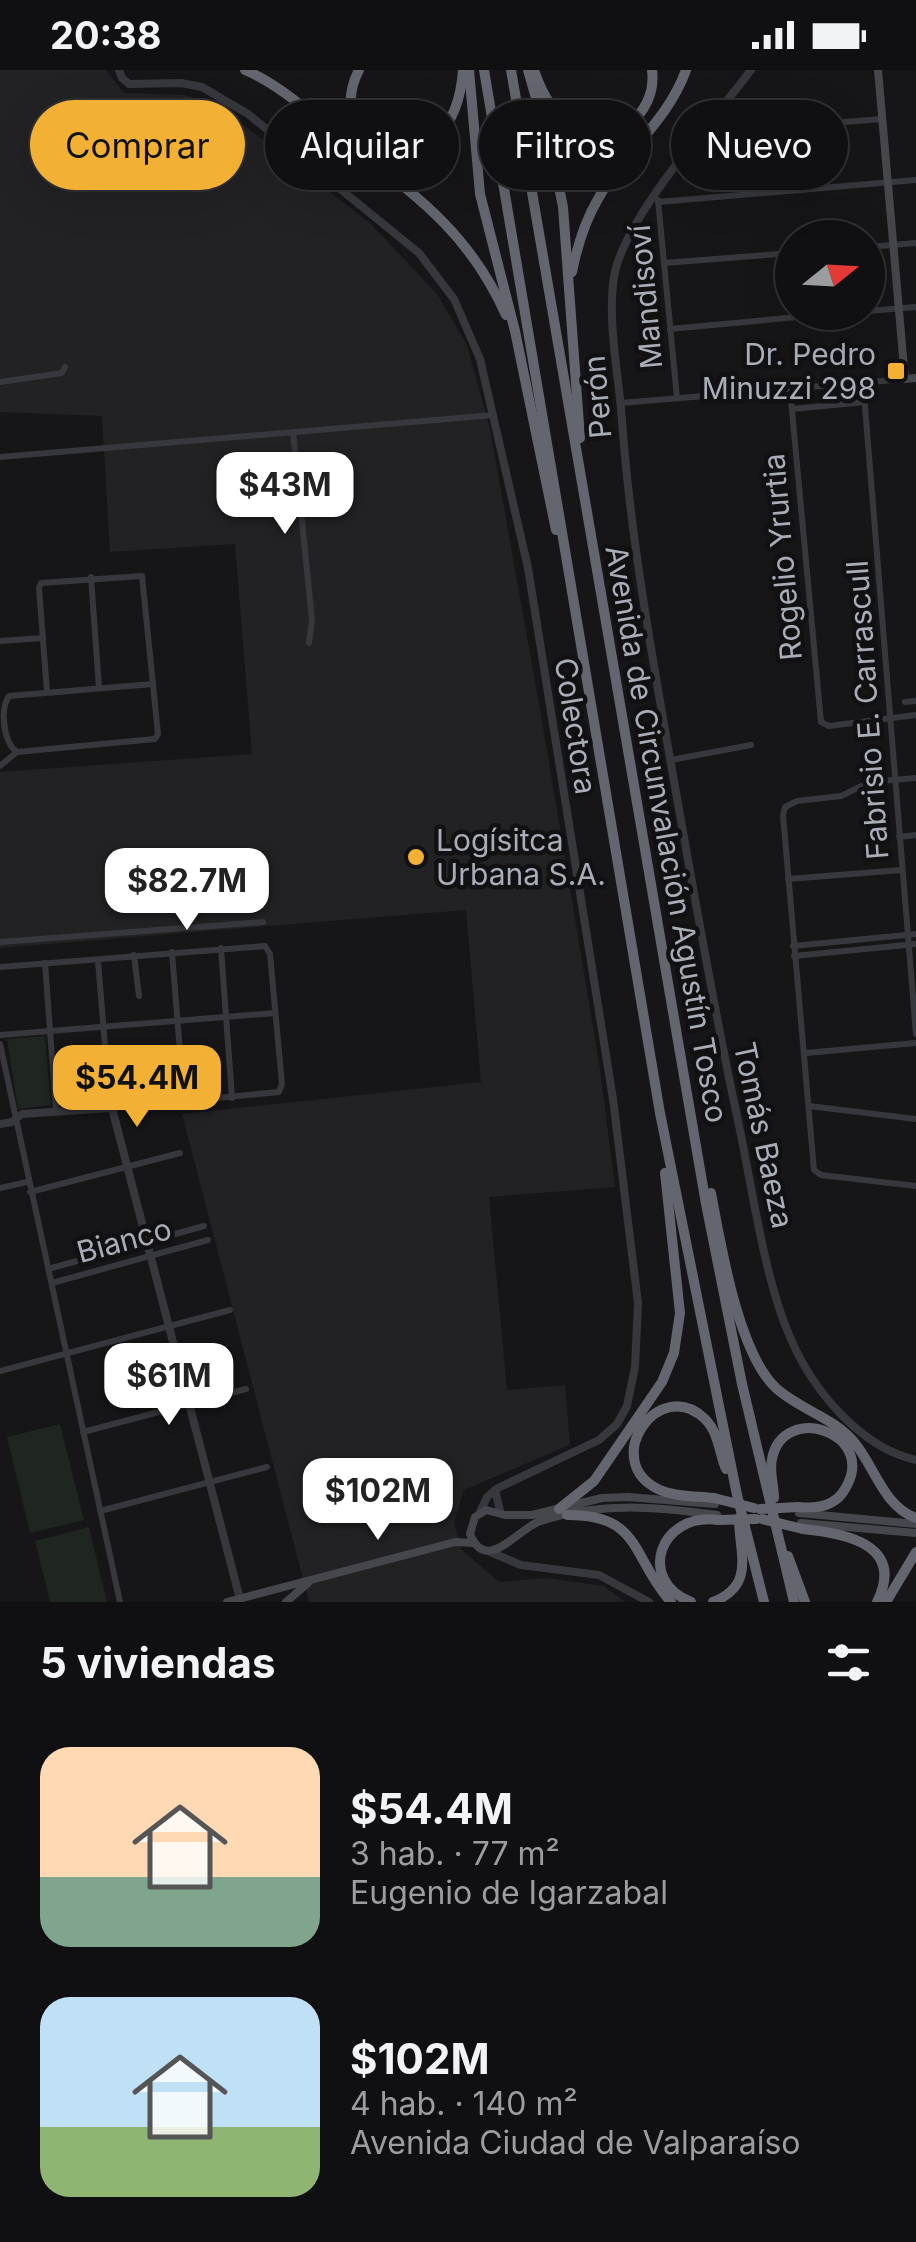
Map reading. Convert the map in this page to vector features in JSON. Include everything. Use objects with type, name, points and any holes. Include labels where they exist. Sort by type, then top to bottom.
[{"type":"highway","points":[[245,70],[278,88],[442,218],[485,273],[519,348]]},
{"type":"highway","points":[[358,70],[350,98],[356,121],[378,144],[406,150],[428,144],[444,131],[457,104],[466,70]]},
{"type":"highway","points":[[466,70],[480,194],[519,348],[552,515],[575,606]]},
{"type":"highway","name":"Avenida de Circunvalación Agustín Tosco","points":[[484,70],[660,1112],[738,1499],[764,1602]]},
{"type":"highway","name":"Avenida de Circunvalación Agustín Tosco","points":[[511,70],[682,1076],[728,1318],[794,1602]]},
{"type":"highway","points":[[531,70],[559,179],[584,494]]},
{"type":"highway","points":[[531,70],[562,117],[580,130],[600,134],[620,130],[643,112],[653,89],[652,70]]},
{"type":"highway","points":[[569,293],[576,254],[598,197],[660,118],[686,70]]},
{"type":"highway","points":[[682,1076],[739,1310],[759,1366],[781,1392],[848,1435],[889,1498],[916,1521]]},
{"type":"highway","points":[[563,1512],[594,1481],[662,1382],[676,1343],[680,1313],[660,1112]]},
{"type":"highway","points":[[713,1602],[732,1590],[742,1572],[738,1499],[716,1437],[703,1417],[682,1408],[666,1409],[652,1415],[638,1432],[634,1447],[636,1464],[646,1480],[665,1492],[714,1501],[758,1514],[800,1518],[831,1503],[848,1483],[852,1463],[841,1439],[825,1430],[797,1430],[773,1452],[771,1468],[777,1533],[804,1602]]},
{"type":"highway","points":[[563,1512],[596,1515],[617,1524],[671,1602]]},
{"type":"highway","points":[[691,1602],[678,1596],[665,1581],[660,1564],[670,1534],[682,1524],[700,1518],[758,1514],[800,1518],[870,1547],[884,1574],[876,1602]]},
{"type":"highway","points":[[886,1602],[916,1552]]},
{"type":"main road","points":[[878,70],[905,379],[916,378]]},
{"type":"main road","points":[[227,1602],[456,1542],[474,1543],[490,1552],[538,1522],[602,1498],[714,1501]]},
{"type":"main road","points":[[456,1542],[480,1512],[532,1515],[623,1506],[717,1517]]},
{"type":"main road","points":[[502,1513],[512,1526],[509,1542]]},
{"type":"main road","points":[[800,1518],[916,1521]]},
{"type":"main road","points":[[800,1518],[916,1533]]},
{"type":"main road","points":[[470,1529],[474,1543]]},
{"type":"main road","points":[[286,1602],[311,1580]]},
{"type":"main road","points":[[240,1598],[258,1602]]},
{"type":"street","name":"Colectora","points":[[119,70],[129,84],[182,83],[222,96],[409,244],[441,280],[464,318],[480,360],[528,568],[613,1100],[638,1304],[635,1367],[626,1406],[617,1424],[599,1440],[495,1490]]},
{"type":"street","name":"Perón","points":[[728,100],[750,70]]},
{"type":"street","points":[[848,122],[882,119]]},
{"type":"street","name":"Perón","points":[[671,179],[624,243],[614,280],[613,315],[627,491],[671,760]]},
{"type":"street","points":[[658,197],[916,180]]},
{"type":"street","name":"Mandisoví","points":[[658,197],[677,398]]},
{"type":"street","points":[[885,246],[916,243]]},
{"type":"street","points":[[664,263],[775,254]]},
{"type":"street","points":[[885,309],[916,307]]},
{"type":"street","points":[[670,329],[775,319]]},
{"type":"street","points":[[0,382],[53,376],[62,373],[65,366]]},
{"type":"street","points":[[621,403],[905,379]]},
{"type":"street","name":"Fabrisio E. Carrascull","points":[[864,382],[894,780],[912,934],[916,1034]]},
{"type":"street","name":"Rogelio Yrurtia","points":[[790,388],[821,722],[829,726],[892,718]]},
{"type":"street","points":[[792,409],[865,402]]},
{"type":"street","points":[[0,457],[494,415]]},
{"type":"street","points":[[293,432],[312,620],[309,643]]},
{"type":"street","points":[[0,766],[17,752],[155,738],[144,579],[136,574],[41,583],[47,692]]},
{"type":"street","points":[[91,577],[99,688]]},
{"type":"street","points":[[0,641],[43,638]]},
{"type":"street","points":[[17,752],[7,742],[6,698],[153,684]]},
{"type":"street","points":[[905,702],[916,701]]},
{"type":"street","points":[[892,718],[916,716]]},
{"type":"street","points":[[671,760],[751,746]]},
{"type":"street","name":"Tomás Baeza","points":[[671,760],[720,1034],[782,1316],[806,1369],[835,1406],[876,1444],[916,1460]]},
{"type":"street","points":[[916,778],[864,784],[833,798],[791,803],[783,815],[806,1053],[812,1164],[821,1175],[916,1186]]},
{"type":"street","points":[[899,836],[916,835]]},
{"type":"street","points":[[788,879],[902,870]]},
{"type":"street","points":[[0,942],[263,922]]},
{"type":"street","points":[[794,946],[912,934]]},
{"type":"street","points":[[0,967],[261,945],[268,948],[282,1084],[279,1092],[22,1114],[0,1124]]},
{"type":"street","points":[[794,956],[912,945]]},
{"type":"street","points":[[221,948],[232,1098]]},
{"type":"street","points":[[172,952],[184,1102]]},
{"type":"street","points":[[134,955],[138,996]]},
{"type":"street","points":[[98,960],[110,1108],[240,1598]]},
{"type":"street","points":[[45,964],[56,1111]]},
{"type":"street","points":[[0,1035],[276,1013]]},
{"type":"street","points":[[806,1053],[916,1043]]},
{"type":"street","points":[[0,1044],[120,1602]]},
{"type":"street","points":[[144,1065],[147,1104]]},
{"type":"street","points":[[809,1106],[916,1120]]},
{"type":"street","points":[[30,1192],[180,1153]]},
{"type":"street","points":[[0,1188],[27,1182]]},
{"type":"street","points":[[48,1269],[204,1226]]},
{"type":"street","name":"Bianco","points":[[52,1283],[208,1240]]},
{"type":"street","points":[[0,1371],[230,1310]]},
{"type":"street","points":[[82,1432],[246,1389]]},
{"type":"street","points":[[100,1510],[267,1468]]},
{"type":"street","points":[[480,1512],[495,1490],[502,1513]]},
{"type":"street","points":[[509,1542],[510,1560]]},
{"type":"street","points":[[490,1552],[521,1565],[600,1575],[649,1602]]},
{"type":"shaded area","points":[[0,70],[106,70],[124,93],[185,95],[202,100],[30,100],[30,190],[245,190],[245,126],[265,141],[265,190],[327,190],[370,223],[437,294],[467,345],[490,429],[544,732],[600,1069],[615,1187],[489,1197],[507,1390],[565,1385],[570,1445],[464,1490],[454,1522],[461,1549],[499,1582],[546,1578],[604,1586],[625,1602],[309,1602],[182,1114],[481,1082],[466,910],[0,948],[0,772],[252,754],[235,544],[110,552],[102,416],[0,412]]},
{"type":"shaded area","points":[[45,1036],[51,1105],[18,1109],[7,1039]]},
{"type":"shaded area","points":[[60,1424],[84,1520],[30,1533],[7,1437]]},
{"type":"shaded area","points":[[89,1527],[107,1602],[50,1602],[35,1541]]},
{"type":"place","name":"Dr. Pedro Minuzzi 298","points":[[896,371]]},
{"type":"place","name":"Logísitca Urbana S.A.","points":[[416,857]]}]
